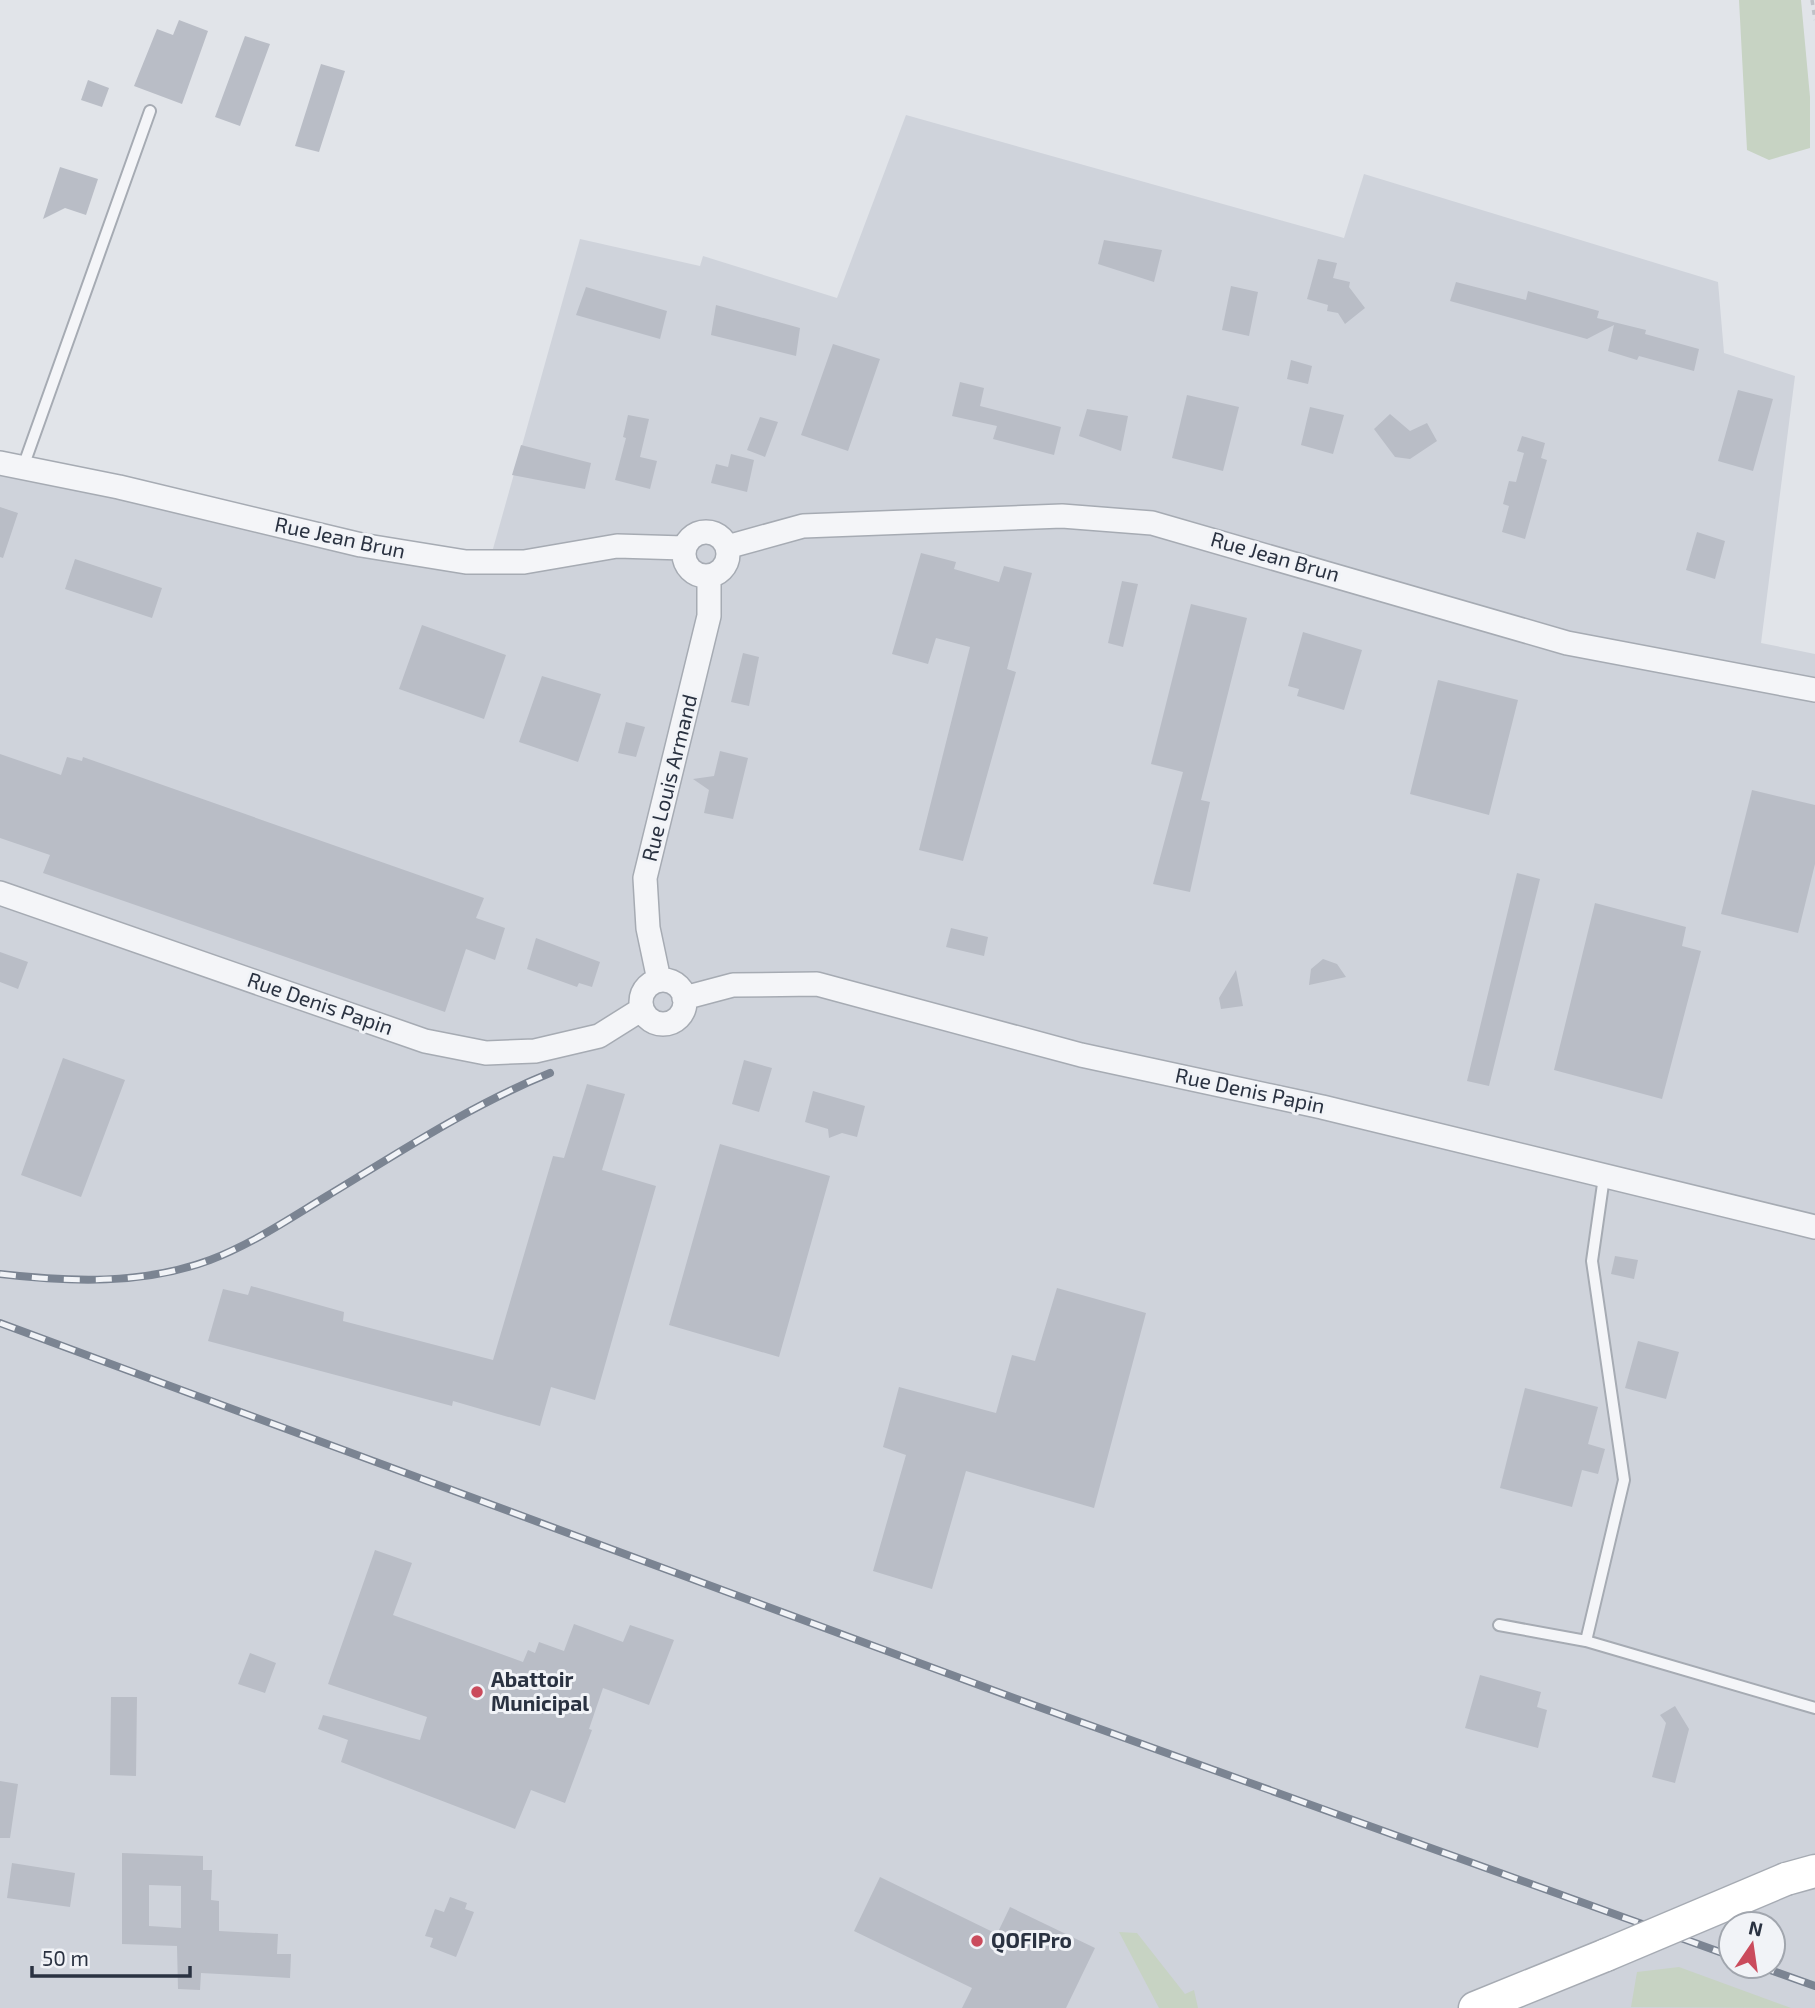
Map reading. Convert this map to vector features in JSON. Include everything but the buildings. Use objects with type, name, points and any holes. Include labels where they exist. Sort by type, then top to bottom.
[{"type":"main road","points":[[1475,2008],[1800,1875]]},
{"type":"street","name":"Rue Jean Brun","points":[[11,465],[119,486],[361,545],[466,562],[524,562],[617,546],[684,548]]},
{"type":"street","name":"Rue Jean Brun","points":[[727,547],[803,526],[1062,516],[1152,523],[1567,643],[1815,690]]},
{"type":"street","points":[[706,531],[719,536],[727,547],[728,555],[722,569],[709,576],[689,568],[685,562],[684,548],[692,536],[706,531]]},
{"type":"street","name":"Rue Louis Armand","points":[[659,980],[648,928],[645,878],[709,616],[709,576]]},
{"type":"street","name":"Rue Denis Papin","points":[[0,893],[425,1041],[486,1053],[536,1051],[599,1036],[642,1009]]},
{"type":"street","points":[[659,980],[675,984],[684,998],[680,1016],[667,1024],[653,1022],[642,1009],[643,991],[659,980]]},
{"type":"street","name":"Rue Denis Papin","points":[[684,998],[733,985],[817,984],[1081,1055],[1322,1107],[1815,1227]]},
{"type":"lane","points":[[11,465],[150,111]]},
{"type":"lane","points":[[1586,1641],[1624,1480],[1592,1262],[1604,1177]]},
{"type":"lane","points":[[1499,1625],[1586,1641],[1815,1707]]},
{"type":"path","points":[[1812,0],[1815,20]]},
{"type":"shaded area","points":[[906,115],[1344,238],[1364,174],[1718,282],[1724,353],[1795,376],[1761,643],[1815,654],[1815,2008],[0,2008],[0,464],[489,563],[580,239],[700,266],[703,256],[837,298]]},
{"type":"green space","points":[[1739,0],[1801,0],[1810,97],[1810,148],[1769,160],[1747,150]]},
{"type":"green space","points":[[1119,1932],[1137,1933],[1185,1994],[1194,1990],[1198,2008],[1159,2008]]},
{"type":"green space","points":[[1679,1967],[1791,2008],[1631,2007],[1637,1972]]},
{"type":"railway","points":[[0,1274],[80,1280],[133,1278],[210,1260],[270,1231],[464,1114],[550,1073]]},
{"type":"railway","points":[[0,1323],[1025,1702],[1717,1951]]},
{"type":"railway","points":[[1787,1976],[1815,1986]]},
{"type":"place","name":"Abattoir Municipal","points":[[477,1692]]},
{"type":"place","name":"QOFIPro","points":[[977,1941]]}]
